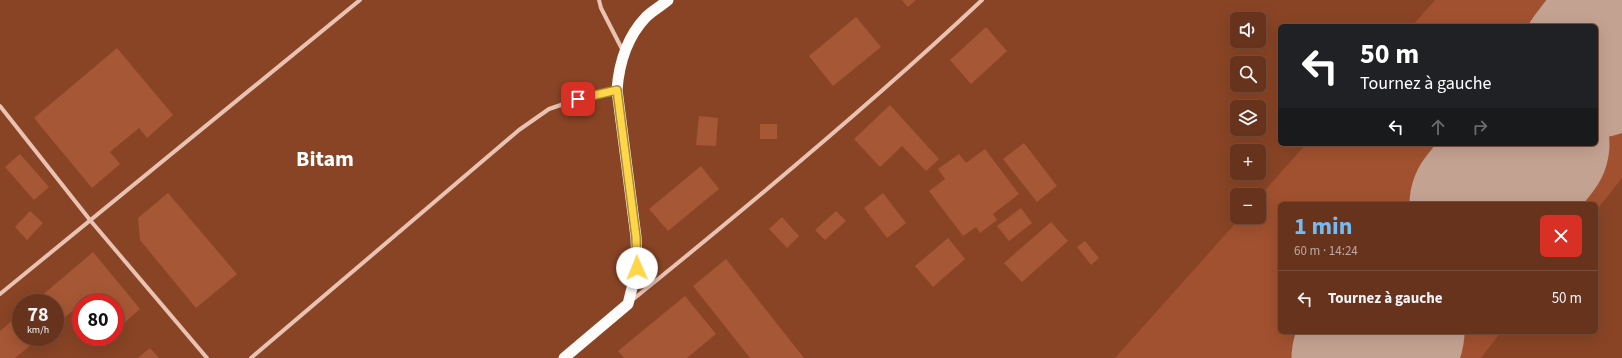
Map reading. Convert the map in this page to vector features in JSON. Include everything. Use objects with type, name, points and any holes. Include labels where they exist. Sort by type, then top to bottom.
[{"type":"highway","points":[[564,358],[628,304],[637,268],[636,237],[617,90],[618,71],[623,52],[628,41],[646,17],[668,0]]},
{"type":"street","points":[[0,294],[360,0]]},
{"type":"street","points":[[599,0],[601,8],[623,52]]},
{"type":"street","points":[[628,304],[748,207],[931,48],[982,0]]},
{"type":"street","points":[[251,358],[519,130],[549,109],[587,96],[617,90]]},
{"type":"street","points":[[0,106],[90,220],[207,358]]},
{"type":"shaded area","points":[[1435,0],[1622,0],[1622,178],[1598,208],[1598,202],[1278,202],[1278,334],[1499,334],[1481,358],[1115,358],[1235,224],[1266,224],[1266,189],[1304,146],[1598,146],[1598,24],[1414,24]]},
{"type":"building","points":[[902,0],[916,0],[908,7]]},
{"type":"building","points":[[856,17],[881,47],[833,86],[809,56]]},
{"type":"building","points":[[986,27],[1007,51],[971,84],[950,60]]},
{"type":"building","points":[[117,48],[173,115],[147,138],[139,128],[110,152],[120,164],[92,188],[34,118]]},
{"type":"building","points":[[890,105],[939,159],[926,171],[902,146],[880,167],[854,139]]},
{"type":"building","points":[[699,116],[718,118],[716,146],[696,145]]},
{"type":"building","points":[[760,124],[777,124],[777,139],[760,139]]},
{"type":"building","points":[[1024,143],[1057,186],[1037,202],[1003,159]]},
{"type":"building","points":[[985,149],[1019,194],[993,214],[997,220],[980,233],[976,227],[963,236],[929,191],[945,179],[938,169],[959,154],[966,163]]},
{"type":"building","points":[[20,154],[49,187],[34,200],[5,167]]},
{"type":"building","points":[[701,166],[719,189],[668,231],[649,209]]},
{"type":"building","points":[[168,193],[237,274],[196,308],[140,240],[138,218]]},
{"type":"building","points":[[883,193],[906,223],[887,238],[864,208]]},
{"type":"building","points":[[1021,208],[1032,223],[1009,241],[997,226]]},
{"type":"building","points":[[30,211],[43,223],[27,240],[15,227]]},
{"type":"building","points":[[836,211],[846,221],[825,240],[815,230]]},
{"type":"building","points":[[782,217],[799,236],[787,248],[769,229]]},
{"type":"building","points":[[1051,222],[1068,241],[1022,282],[1004,263]]},
{"type":"building","points":[[948,238],[965,259],[933,287],[915,266]]},
{"type":"building","points":[[1085,241],[1099,258],[1091,265],[1077,247]]},
{"type":"building","points":[[93,252],[140,309],[124,323],[124,294],[72,294],[72,311],[64,318],[64,294],[44,294]]},
{"type":"building","points":[[726,259],[804,358],[750,358],[693,286]]},
{"type":"building","points":[[685,296],[716,334],[687,358],[624,358],[618,351]]},
{"type":"building","points":[[12,321],[12,346],[30,346],[15,358],[0,358],[0,331]]},
{"type":"building","points":[[150,348],[159,358],[138,358]]},
{"type":"runway","points":[[1598,58],[1622,27]]},
{"type":"runway","points":[[1488,202],[1531,146]]},
{"type":"runway","points":[[1368,358],[1386,334]]},
{"type":"district","name":"Bitam","points":[[325,158]]},
{"type":"route","points":[[578,99],[617,90],[636,237],[637,268]]}]
